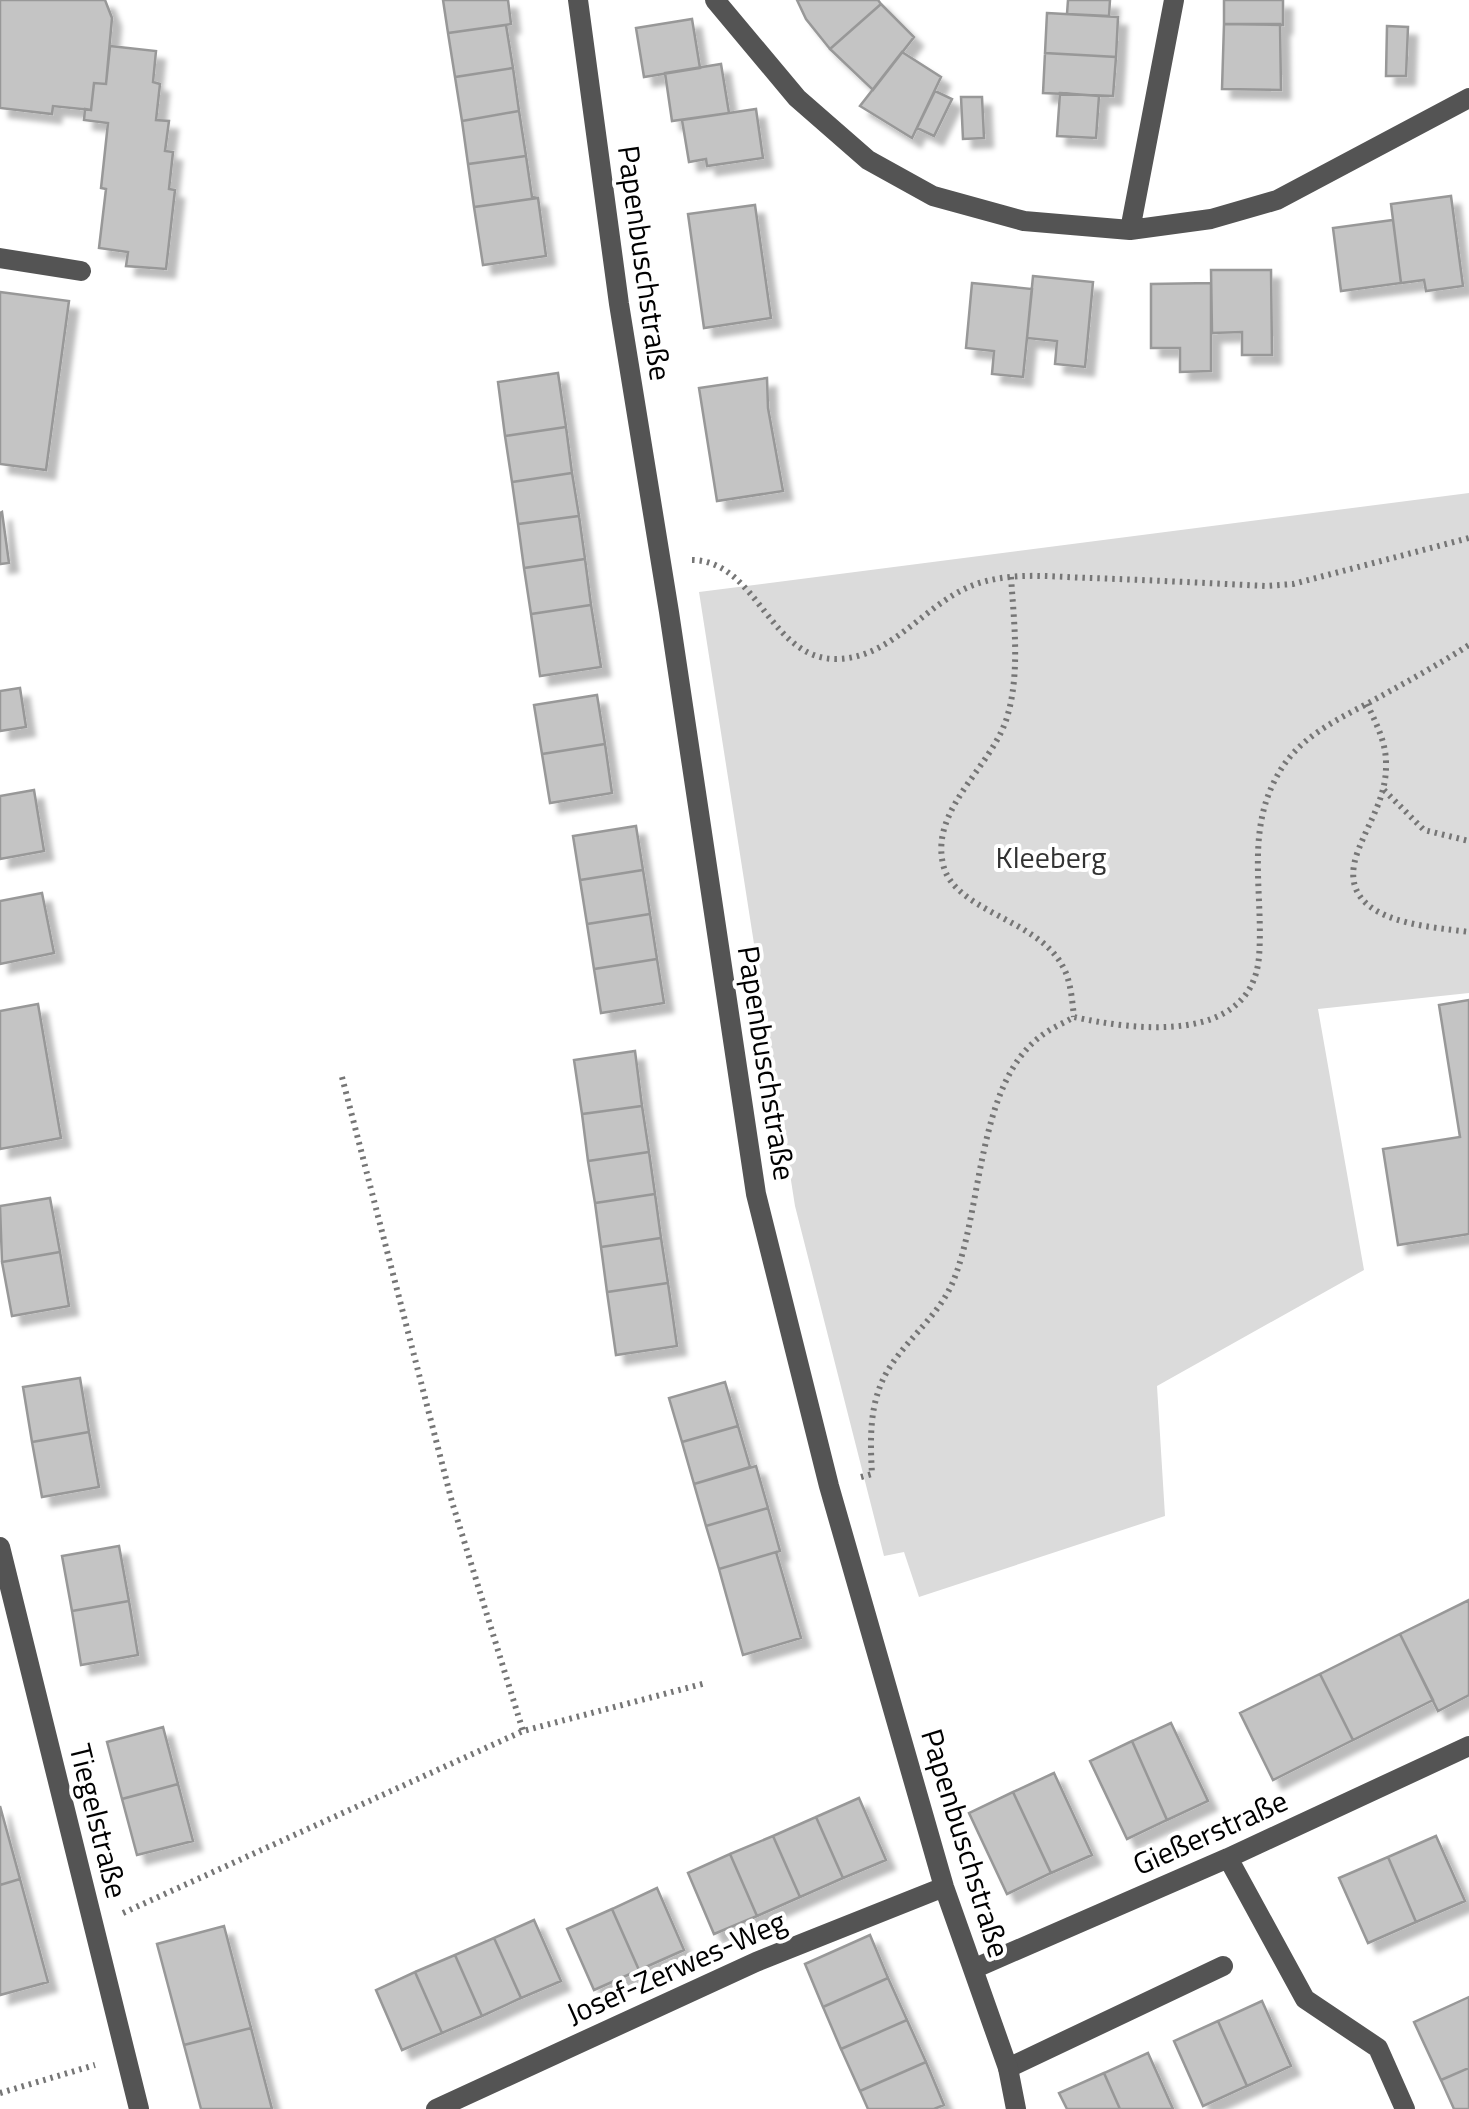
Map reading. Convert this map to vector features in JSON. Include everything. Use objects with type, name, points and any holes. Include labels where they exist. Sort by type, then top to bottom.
[{"type":"street","name":"Papenbuschstraße","points":[[578,0],[620,304],[756,1194],[829,1486],[944,1887],[1008,2068],[1016,2109]]},
{"type":"street","points":[[715,0],[797,98],[868,160],[934,196],[1024,222],[1130,230],[1211,220],[1277,200],[1469,98]]},
{"type":"street","points":[[1130,230],[1174,0]]},
{"type":"street","points":[[0,258],[81,271]]},
{"type":"street","name":"Tiegelstraße","points":[[0,1548],[139,2109]]},
{"type":"street","name":"Gießerstraße","points":[[973,1970],[1469,1746]]},
{"type":"street","points":[[1228,1858],[1305,1999],[1378,2048],[1405,2109]]},
{"type":"street","name":"Josef-Zerwes-Weg","points":[[436,2109],[756,1962],[944,1887]]},
{"type":"street","points":[[1008,2068],[1222,1966]]},
{"type":"path","points":[[662,565],[696,560],[720,565],[739,579],[790,638],[808,652],[834,659],[884,646],[959,592],[982,582],[1011,577],[1293,584],[1469,538]]},
{"type":"path","points":[[1011,577],[1015,643],[1009,712],[999,741],[950,812],[942,840],[942,866],[952,885],[970,899],[1047,944],[1063,966],[1074,1016]]},
{"type":"path","points":[[829,1486],[872,1474],[873,1412],[879,1389],[952,1284],[971,1228],[998,1100],[1018,1061],[1039,1037],[1074,1016],[1115,1026],[1163,1029],[1218,1016],[1240,1000],[1254,979],[1259,957],[1258,828],[1280,770],[1298,748],[1324,727],[1469,646]]},
{"type":"path","points":[[1367,704],[1382,736],[1386,762],[1378,810],[1356,854],[1358,890],[1382,916],[1469,932]]},
{"type":"path","points":[[1384,790],[1424,830],[1469,841]]},
{"type":"path","points":[[342,1077],[452,1502],[522,1732]]},
{"type":"path","points":[[94,1925],[522,1732],[706,1682]]},
{"type":"path","points":[[0,2093],[125,2056]]},
{"type":"green space","name":"Kleeberg","points":[[1469,493],[1469,993],[1318,1009],[1364,1270],[1157,1386],[1165,1516],[919,1597],[904,1552],[884,1556],[795,1206],[699,592]]},
{"type":"building","points":[[0,0],[105,0],[112,18],[106,84],[94,83],[91,110],[53,106],[52,114],[0,108]]},
{"type":"building","points":[[443,0],[508,0],[511,24],[448,33]]},
{"type":"building","points":[[797,0],[878,0],[881,4],[830,49],[806,19]]},
{"type":"building","points":[[1068,0],[1110,0],[1109,16],[1067,14]]},
{"type":"building","points":[[1224,0],[1283,0],[1283,25],[1224,24]]},
{"type":"building","points":[[881,4],[914,37],[873,90],[830,49]]},
{"type":"building","points":[[1047,13],[1118,17],[1116,57],[1045,53]]},
{"type":"building","points":[[692,19],[700,68],[644,77],[636,28]]},
{"type":"building","points":[[1224,24],[1280,24],[1281,90],[1222,89]]},
{"type":"building","points":[[506,25],[513,68],[455,77],[448,33]]},
{"type":"building","points":[[1387,26],[1408,27],[1406,76],[1386,76]]},
{"type":"building","points":[[110,46],[156,51],[153,82],[160,84],[156,120],[169,121],[165,151],[173,152],[169,189],[175,190],[166,269],[126,266],[128,252],[99,248],[108,123],[84,120],[85,109],[91,110],[94,83],[106,84]]},
{"type":"building","points":[[902,52],[941,77],[912,138],[860,106]]},
{"type":"building","points":[[1045,53],[1116,57],[1113,96],[1043,93]]},
{"type":"building","points":[[721,64],[729,113],[672,121],[665,73]]},
{"type":"building","points":[[513,68],[519,111],[462,121],[455,77]]},
{"type":"building","points":[[935,91],[952,99],[934,136],[917,128]]},
{"type":"building","points":[[1060,93],[1099,96],[1096,138],[1057,136]]},
{"type":"building","points":[[961,97],[982,97],[984,138],[963,139]]},
{"type":"building","points":[[756,109],[763,158],[707,166],[706,159],[689,162],[682,120]]},
{"type":"building","points":[[519,111],[526,156],[468,164],[462,121]]},
{"type":"building","points":[[526,156],[532,197],[538,198],[474,207],[468,164]]},
{"type":"building","points":[[1451,196],[1463,286],[1426,291],[1424,280],[1401,283],[1391,204]]},
{"type":"building","points":[[538,198],[546,256],[483,265],[474,207]]},
{"type":"building","points":[[755,205],[771,318],[704,328],[688,214]]},
{"type":"building","points":[[1393,220],[1401,283],[1341,291],[1333,228]]},
{"type":"building","points":[[1211,270],[1271,270],[1272,355],[1242,355],[1242,332],[1212,333]]},
{"type":"building","points":[[1033,276],[1093,282],[1085,367],[1055,364],[1057,341],[1027,338]]},
{"type":"building","points":[[972,283],[1032,289],[1023,377],[992,374],[994,351],[966,348]]},
{"type":"building","points":[[1211,283],[1211,371],[1180,372],[1180,348],[1151,348],[1151,284]]},
{"type":"building","points":[[0,292],[69,301],[46,470],[0,464]]},
{"type":"building","points":[[558,373],[566,427],[505,436],[498,382]]},
{"type":"building","points":[[767,378],[768,408],[783,491],[717,501],[699,388]]},
{"type":"building","points":[[566,427],[572,473],[512,482],[505,436]]},
{"type":"building","points":[[572,473],[579,516],[518,524],[512,482]]},
{"type":"building","points":[[0,513],[9,563],[0,564]]},
{"type":"building","points":[[579,516],[585,559],[524,568],[518,524]]},
{"type":"building","points":[[585,559],[591,605],[531,614],[524,568]]},
{"type":"building","points":[[591,605],[601,667],[540,676],[531,614]]},
{"type":"building","points":[[20,688],[26,727],[0,731],[0,691]]},
{"type":"building","points":[[597,695],[605,744],[542,754],[534,705]]},
{"type":"building","points":[[605,744],[612,793],[550,803],[542,754]]},
{"type":"building","points":[[34,790],[44,851],[0,859],[0,796]]},
{"type":"building","points":[[636,826],[643,870],[580,880],[573,836]]},
{"type":"building","points":[[643,870],[650,914],[587,924],[580,880]]},
{"type":"building","points":[[42,893],[54,953],[0,964],[0,901]]},
{"type":"building","points":[[650,914],[657,959],[594,969],[587,924]]},
{"type":"building","points":[[657,959],[664,1003],[601,1013],[594,969]]},
{"type":"building","points":[[1469,1000],[1469,1234],[1398,1245],[1383,1149],[1460,1137],[1439,1005]]},
{"type":"building","points":[[38,1004],[61,1138],[0,1149],[0,1011]]},
{"type":"building","points":[[635,1051],[642,1106],[582,1114],[574,1060]]},
{"type":"building","points":[[642,1106],[649,1152],[588,1161],[582,1114]]},
{"type":"building","points":[[649,1152],[655,1194],[595,1203],[588,1161]]},
{"type":"building","points":[[655,1194],[661,1238],[601,1247],[595,1203]]},
{"type":"building","points":[[50,1198],[60,1252],[2,1262],[0,1206]]},
{"type":"building","points":[[661,1238],[668,1283],[607,1292],[601,1247]]},
{"type":"building","points":[[60,1252],[69,1306],[12,1316],[2,1262]]},
{"type":"building","points":[[668,1283],[677,1346],[616,1355],[607,1292]]},
{"type":"building","points":[[80,1378],[89,1432],[32,1442],[23,1387]]},
{"type":"building","points":[[725,1382],[738,1426],[682,1442],[669,1398]]},
{"type":"building","points":[[738,1426],[750,1467],[694,1484],[682,1442]]},
{"type":"building","points":[[89,1432],[99,1487],[42,1497],[32,1442]]},
{"type":"building","points":[[756,1466],[768,1508],[706,1526],[694,1484]]},
{"type":"building","points":[[768,1508],[780,1551],[719,1569],[706,1526]]},
{"type":"building","points":[[119,1546],[129,1601],[72,1611],[62,1556]]},
{"type":"building","points":[[776,1552],[801,1638],[743,1655],[719,1569]]},
{"type":"building","points":[[1469,1600],[1469,1695],[1438,1711],[1400,1634]]},
{"type":"building","points":[[129,1601],[138,1655],[81,1665],[72,1611]]},
{"type":"building","points":[[1400,1634],[1433,1700],[1353,1740],[1320,1674]]},
{"type":"building","points":[[1320,1674],[1353,1740],[1273,1780],[1240,1713]]},
{"type":"building","points":[[1171,1723],[1208,1801],[1167,1820],[1132,1741]]},
{"type":"building","points":[[163,1727],[178,1784],[122,1799],[107,1742]]},
{"type":"building","points":[[1132,1741],[1167,1820],[1127,1839],[1090,1761]]},
{"type":"building","points":[[1054,1773],[1092,1855],[1051,1873],[1013,1792]]},
{"type":"building","points":[[178,1784],[193,1841],[137,1855],[122,1799]]},
{"type":"building","points":[[1013,1792],[1051,1873],[1007,1894],[969,1813]]},
{"type":"building","points":[[859,1798],[886,1860],[843,1878],[816,1817]]},
{"type":"building","points":[[0,1806],[20,1879],[0,1885]]},
{"type":"building","points":[[816,1817],[843,1878],[800,1897],[773,1836]]},
{"type":"building","points":[[773,1836],[800,1897],[757,1916],[730,1854]]},
{"type":"building","points":[[1436,1836],[1465,1901],[1416,1922],[1388,1857]]},
{"type":"building","points":[[730,1854],[757,1916],[714,1934],[688,1873]]},
{"type":"building","points":[[1388,1857],[1416,1922],[1368,1943],[1339,1878]]},
{"type":"building","points":[[20,1879],[48,1982],[0,1995],[0,1885]]},
{"type":"building","points":[[657,1888],[684,1950],[639,1970],[612,1909]]},
{"type":"building","points":[[612,1909],[639,1970],[594,1990],[567,1929]]},
{"type":"building","points":[[534,1920],[561,1981],[521,1998],[494,1938]]},
{"type":"building","points":[[224,1926],[251,2028],[184,2045],[157,1944]]},
{"type":"building","points":[[870,1935],[888,1978],[823,2007],[805,1964]]},
{"type":"building","points":[[494,1938],[521,1998],[482,2016],[455,1955]]},
{"type":"building","points":[[455,1955],[482,2016],[442,2033],[415,1972]]},
{"type":"building","points":[[415,1972],[442,2033],[402,2050],[376,1990]]},
{"type":"building","points":[[888,1978],[907,2020],[841,2049],[823,2007]]},
{"type":"building","points":[[1469,1997],[1469,2068],[1441,2080],[1414,2022]]},
{"type":"building","points":[[1262,2001],[1291,2066],[1247,2086],[1218,2021]]},
{"type":"building","points":[[907,2020],[926,2062],[860,2091],[841,2049]]},
{"type":"building","points":[[1218,2021],[1247,2086],[1203,2106],[1174,2041]]},
{"type":"building","points":[[251,2028],[272,2109],[201,2109],[184,2045]]},
{"type":"building","points":[[1148,2053],[1173,2109],[1120,2109],[1104,2073]]},
{"type":"building","points":[[926,2062],[944,2105],[934,2109],[868,2109],[860,2091]]},
{"type":"building","points":[[1469,2068],[1469,2109],[1454,2109],[1441,2080]]},
{"type":"building","points":[[1104,2073],[1120,2109],[1067,2109],[1059,2093]]}]
